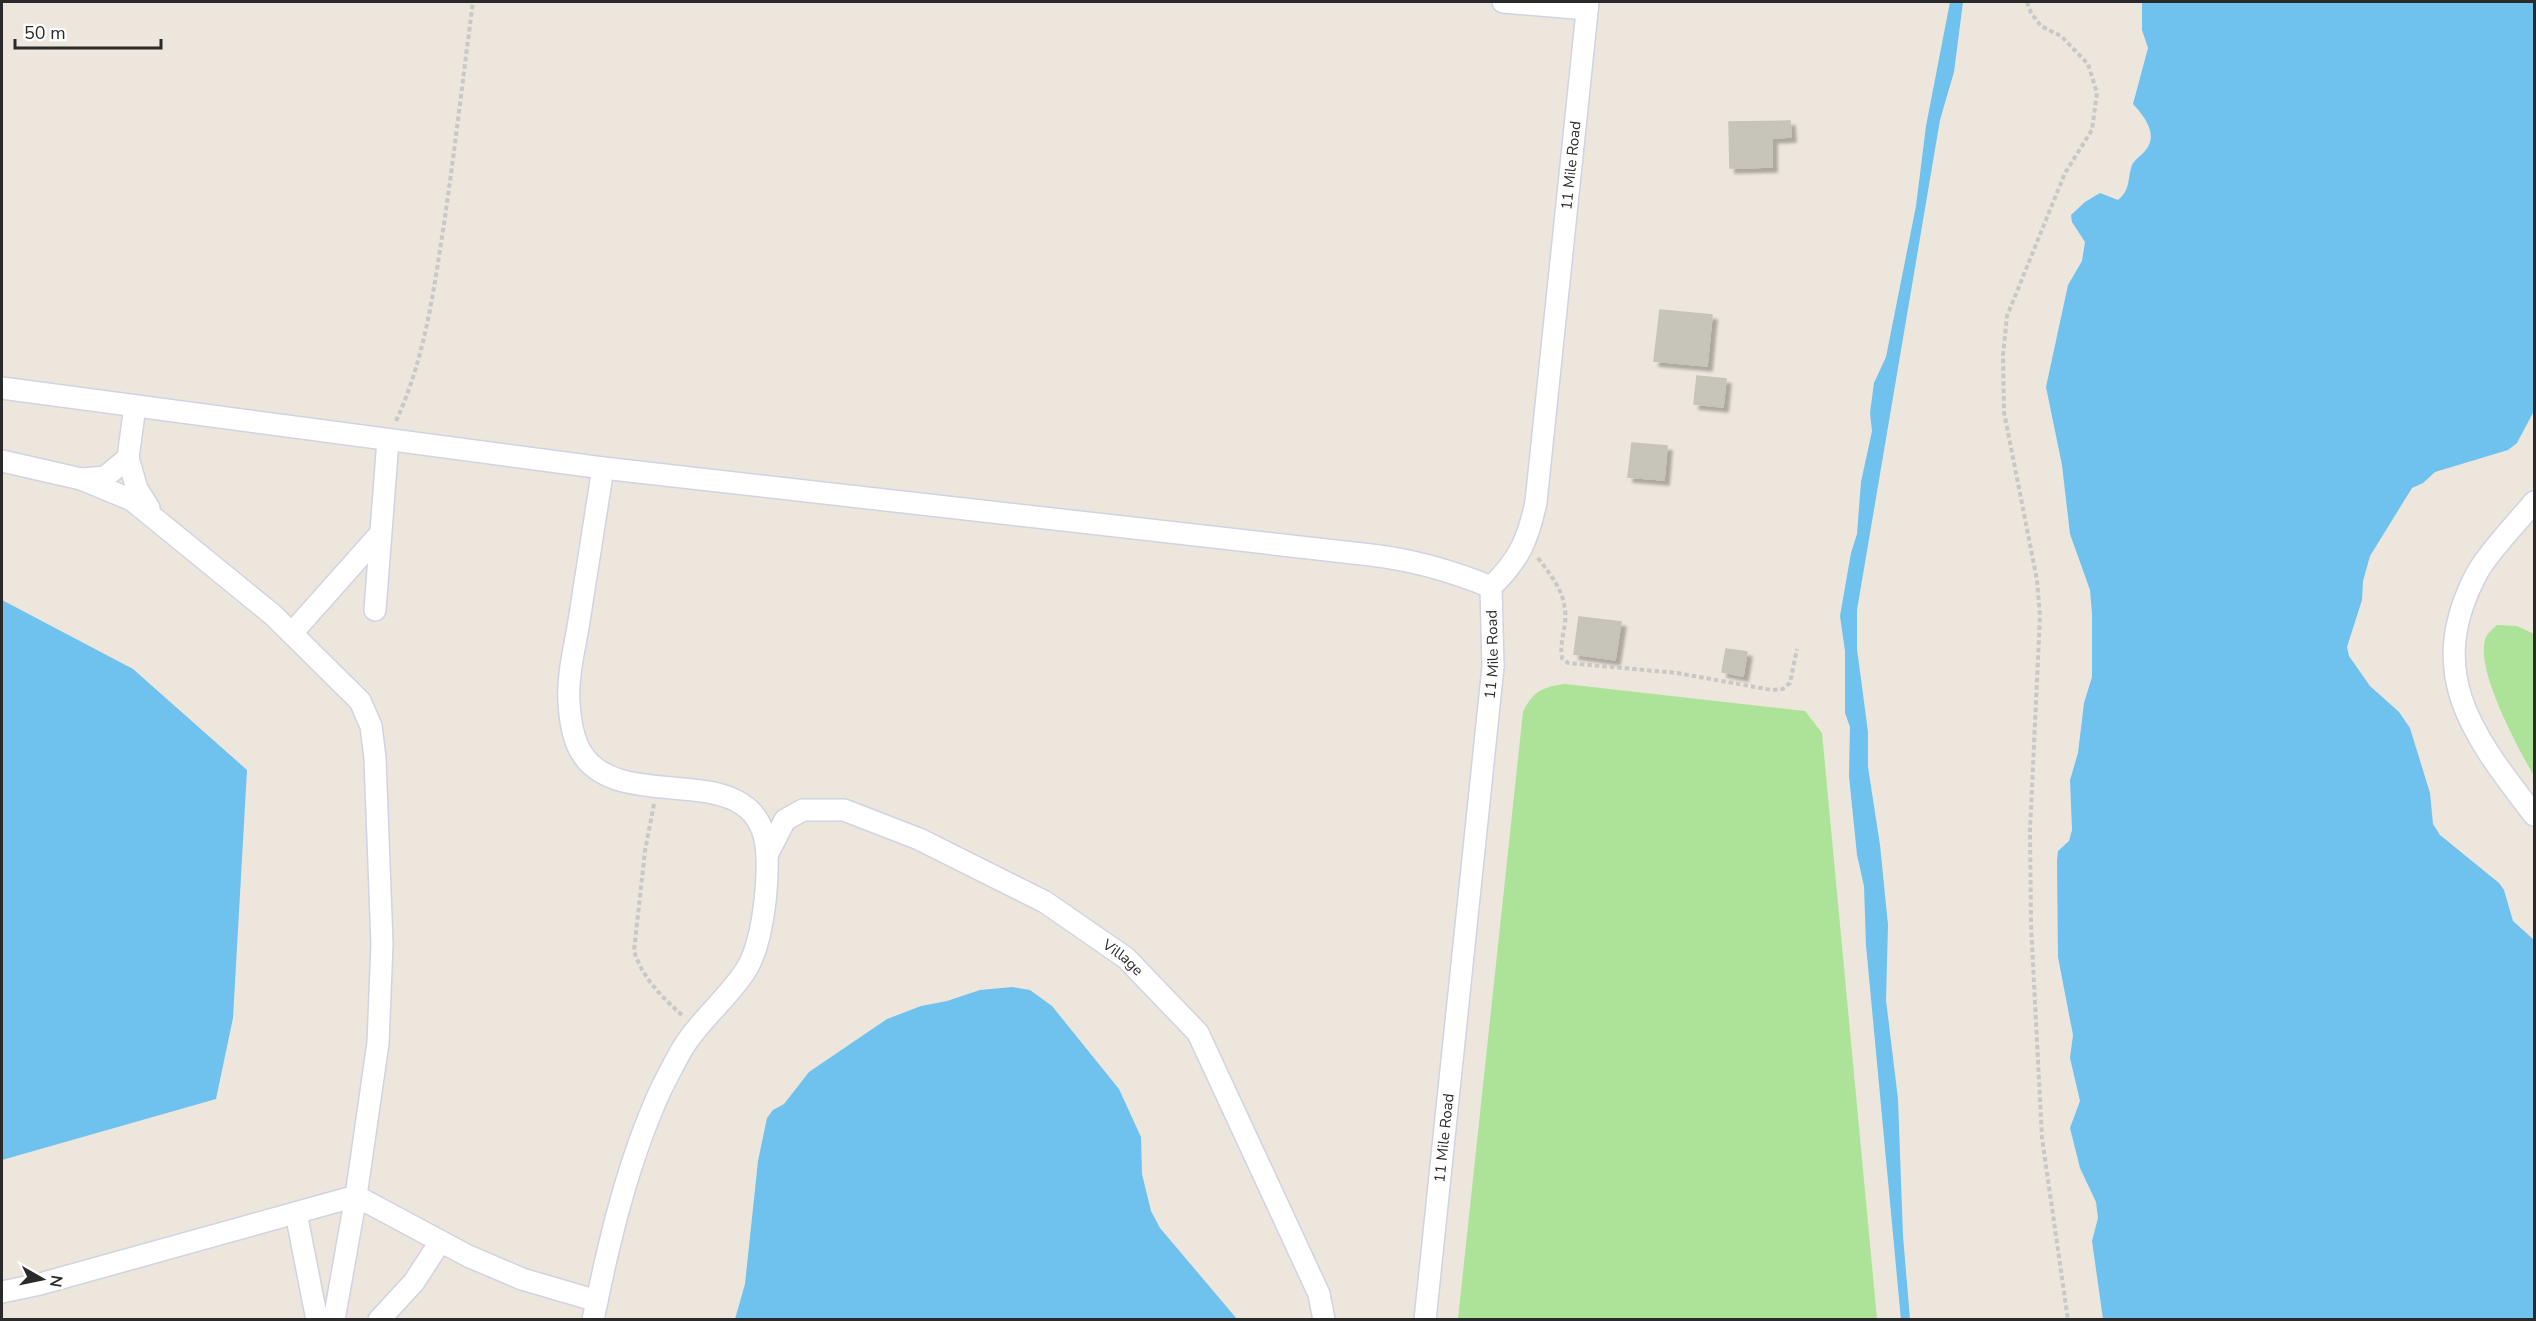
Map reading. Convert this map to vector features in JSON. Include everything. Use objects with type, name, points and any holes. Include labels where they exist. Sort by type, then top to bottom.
[{"type":"street","points":[[1503,2],[1587,5]]},
{"type":"street","name":"11 Mile Road","points":[[1425,1320],[1493,667],[1491,587],[1510,568],[1525,541],[1536,502],[1587,5]]},
{"type":"street","points":[[2,388],[603,468],[1414,560],[1491,587]]},
{"type":"street","points":[[135,406],[128,459],[136,489],[156,519]]},
{"type":"street","points":[[375,610],[379,584],[380,534],[388,440]]},
{"type":"street","points":[[81,479],[105,477],[128,459]]},
{"type":"street","points":[[2,461],[81,479],[132,500],[292,633],[360,701],[370,726],[375,758],[382,944],[378,1043],[356,1196],[334,1320]]},
{"type":"street","points":[[2,1292],[40,1284],[356,1196],[440,1242],[595,1310],[636,1149],[662,1087],[684,1046],[745,970],[754,953],[760,931],[767,855],[764,833],[757,818],[727,795],[615,778],[593,766],[581,752],[573,729],[569,701],[573,660],[603,468]]},
{"type":"street","points":[[2535,502],[2478,572],[2457,626],[2454,675],[2466,715],[2504,775],[2535,815]]},
{"type":"street","points":[[292,633],[380,534]]},
{"type":"street","name":"Village","points":[[767,855],[785,820],[803,810],[844,810],[919,839],[1045,902],[1126,958],[1198,1033],[1319,1294],[1324,1320]]},
{"type":"street","points":[[296,1213],[317,1320]]},
{"type":"street","points":[[379,1320],[414,1282],[440,1242]]},
{"type":"path","points":[[388,440],[409,394],[422,350],[433,294],[473,2]]},
{"type":"path","points":[[2027,2],[2031,13],[2041,26],[2061,36],[2088,64],[2097,93],[2092,130],[2065,173],[2007,316],[2003,355],[2004,412],[2037,580],[2040,616],[2030,831],[2031,925],[2042,1137],[2068,1320]]},
{"type":"path","points":[[1525,541],[1561,590],[1566,606],[1561,649],[1562,658],[1568,663],[1677,673],[1772,690],[1783,689],[1790,683],[1797,648]]},
{"type":"path","points":[[659,786],[645,851],[634,951],[638,964],[653,988],[698,1029]]},
{"type":"green space","points":[[2497,625],[2517,626],[2534,634],[2534,776],[2500,709],[2487,670],[2484,654],[2485,640]]},
{"type":"green space","points":[[1565,684],[1805,711],[1822,733],[1877,1319],[1458,1319],[1523,712],[1531,699],[1540,691]]},
{"type":"water","points":[[1950,2],[1963,2],[1954,72],[1940,120],[1857,610],[1857,649],[1868,732],[1868,767],[1880,845],[1888,925],[1886,1000],[1898,1099],[1903,1236],[1910,1319],[1901,1320],[1866,945],[1864,886],[1857,855],[1849,776],[1850,727],[1845,713],[1845,651],[1840,616],[1851,553],[1857,534],[1861,482],[1872,431],[1870,413],[1874,383],[1886,357],[1916,206],[1926,126]]},
{"type":"water","points":[[2142,2],[2534,2],[2534,411],[2517,443],[2508,450],[2435,472],[2423,483],[2412,488],[2370,556],[2363,581],[2362,600],[2347,647],[2349,656],[2370,686],[2399,712],[2410,728],[2430,793],[2433,824],[2440,835],[2499,883],[2504,890],[2513,921],[2534,940],[2534,1319],[2103,1319],[2092,1241],[2098,1218],[2096,1202],[2080,1168],[2070,1128],[2080,1101],[2070,1058],[2073,1035],[2058,957],[2057,861],[2058,851],[2069,841],[2072,830],[2070,780],[2078,753],[2084,703],[2092,677],[2092,613],[2090,590],[2070,534],[2062,465],[2046,387],[2068,285],[2082,261],[2085,242],[2072,222],[2071,215],[2085,202],[2100,193],[2118,200],[2127,188],[2133,163],[2145,151],[2151,139],[2146,120],[2133,104],[2148,48],[2142,30]]},
{"type":"water","points":[[2,600],[133,669],[247,770],[233,1018],[216,1099],[2,1160]]},
{"type":"water","points":[[1012,987],[1030,990],[1052,1006],[1119,1089],[1141,1137],[1142,1174],[1151,1211],[1160,1228],[1237,1319],[735,1319],[745,1284],[758,1161],[767,1118],[773,1110],[784,1104],[809,1072],[887,1019],[921,1006],[947,1001],[980,990]]},
{"type":"building","points":[[1790,121],[1791,137],[1772,138],[1772,167],[1730,168],[1729,122]]},
{"type":"building","points":[[1660,310],[1712,315],[1707,366],[1654,361]]},
{"type":"building","points":[[1697,376],[1726,379],[1723,407],[1694,404]]},
{"type":"building","points":[[1632,443],[1667,446],[1664,480],[1628,477]]},
{"type":"building","points":[[1579,617],[1621,622],[1615,660],[1574,654]]},
{"type":"building","points":[[1726,649],[1747,652],[1743,676],[1722,672]]}]
